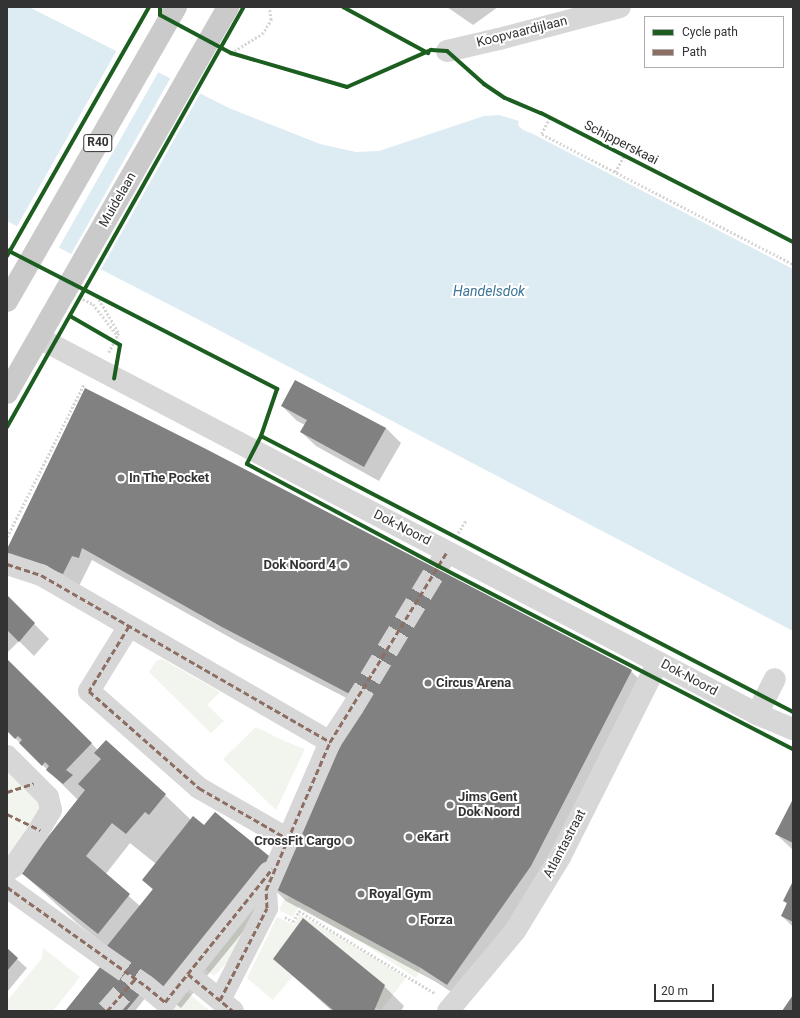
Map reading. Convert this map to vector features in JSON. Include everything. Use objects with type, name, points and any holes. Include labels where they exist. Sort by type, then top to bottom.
[{"type":"main road","name":"R40","points":[[7,301],[176,7]]},
{"type":"main road","name":"Muidelaan","points":[[7,393],[39,338],[73,301],[228,7]]},
{"type":"street","name":"Koopvaardijlaan","points":[[447,51],[620,7]]},
{"type":"street","name":"Dok-Noord","points":[[39,338],[451,544],[658,662],[761,716],[793,736]]},
{"type":"street","points":[[7,564],[41,575],[330,742]]},
{"type":"street","points":[[129,626],[89,691],[199,788],[288,839]]},
{"type":"street","name":"Atlantastraat","points":[[450,1008],[515,932],[560,857],[658,662]]},
{"type":"street","points":[[761,716],[775,679]]},
{"type":"street","points":[[188,974],[227,1006],[267,908],[266,890],[278,861],[330,742],[353,707]]},
{"type":"street","name":"Dok-Noord","points":[[761,716],[793,729]]},
{"type":"street","points":[[7,756],[48,797],[51,810],[38,832],[14,866],[7,871]]},
{"type":"street","points":[[146,986],[165,1002],[278,861]]},
{"type":"street","points":[[7,887],[107,959]]},
{"type":"path","points":[[231,53],[262,34],[271,20],[270,7]]},
{"type":"path","points":[[225,50],[238,55]]},
{"type":"path","points":[[545,115],[557,121]]},
{"type":"path","points":[[550,118],[542,134],[793,264]]},
{"type":"path","points":[[616,172],[624,156]]},
{"type":"path","points":[[73,301],[84,291]]},
{"type":"path","points":[[90,293],[109,303]]},
{"type":"path","points":[[73,301],[93,304],[119,335],[97,296]]},
{"type":"path","points":[[108,338],[120,345]]},
{"type":"path","points":[[7,537],[87,379]]},
{"type":"path","points":[[451,544],[466,520]]},
{"type":"path","points":[[267,908],[294,922],[299,911],[415,980],[450,1008]]},
{"type":"shaded area","points":[[162,659],[220,692],[207,705],[224,721],[211,733],[149,672],[156,661]]},
{"type":"shaded area","points":[[256,727],[284,741],[305,749],[276,810],[223,759]]},
{"type":"shaded area","points":[[7,765],[39,800],[39,812],[7,859]]},
{"type":"shaded area","points":[[265,891],[228,962],[214,976],[200,965]]},
{"type":"shaded area","points":[[290,897],[421,968],[416,978],[367,946],[299,906],[293,917],[279,910],[284,900]]},
{"type":"shaded area","points":[[300,915],[406,978],[381,1010],[375,1008],[385,985],[303,918],[273,959],[293,976],[273,1000],[247,978],[277,917],[294,925]]},
{"type":"shaded area","points":[[43,948],[80,977],[53,1011],[7,1011],[7,1001],[42,958]]},
{"type":"shaded area","points":[[182,988],[210,1011],[163,1011]]},
{"type":"water","name":"Handelsdok","points":[[7,7],[29,7],[229,108],[320,144],[356,152],[379,151],[484,116],[499,115],[519,121],[518,125],[523,130],[793,269],[793,631],[209,325],[7,221]]},
{"type":"pier","points":[[117,50],[159,71],[58,249],[16,228]]},
{"type":"pier","points":[[171,77],[201,92],[100,271],[70,256]]},
{"type":"building","points":[[295,380],[386,428],[364,467],[300,432],[307,420],[281,406]]},
{"type":"building","points":[[85,388],[632,670],[531,866],[447,985],[421,968],[270,886],[363,701],[222,627],[82,548],[79,558],[72,556],[63,574],[7,553],[7,549]]},
{"type":"building","points":[[7,595],[35,623],[19,642],[7,630]]},
{"type":"building","points":[[7,659],[92,743],[66,770],[73,775],[63,784],[46,770],[49,766],[45,762],[42,766],[19,743],[22,740],[18,736],[15,739],[7,731]]},
{"type":"building","points":[[106,740],[166,794],[149,815],[145,812],[126,834],[112,823],[86,856],[130,894],[98,934],[20,872],[85,790],[78,784],[101,759],[94,753]]},
{"type":"building","points":[[793,799],[793,843],[775,834]]},
{"type":"building","points":[[215,812],[274,860],[166,994],[150,982],[126,1011],[65,1011],[113,951],[107,946],[153,889],[142,880],[193,816],[204,825]]},
{"type":"building","points":[[793,881],[793,922],[781,916],[787,903],[783,901]]},
{"type":"building","points":[[303,918],[385,985],[374,1011],[334,1011],[273,959]]},
{"type":"building","points":[[7,948],[18,958],[7,971]]},
{"type":"building","points":[[793,995],[793,1011],[782,1011]]},
{"type":"tunnel","points":[[353,707],[447,552]]},
{"type":"tunnel","points":[[107,959],[146,986]]},
{"type":"tunnel","points":[[107,1011],[135,979]]},
{"type":"marked path","points":[[220,1000],[267,908],[266,890],[330,742],[447,552]]},
{"type":"marked path","points":[[7,564],[41,575],[330,742]]},
{"type":"marked path","points":[[129,626],[89,691],[199,788],[288,839]]},
{"type":"marked path","points":[[7,792],[34,783]]},
{"type":"marked path","points":[[7,814],[40,830]]},
{"type":"marked path","points":[[7,887],[146,986],[165,1002],[272,869]]},
{"type":"marked path","points":[[188,974],[233,1011]]},
{"type":"marked path","points":[[107,1011],[135,979]]},
{"type":"cycle path","points":[[7,256],[149,7]]},
{"type":"cycle path","name":"Schipperskaai","points":[[160,7],[160,15],[231,53],[347,87],[431,50],[447,51],[484,84],[505,98],[541,113],[793,242]]},
{"type":"cycle path","points":[[7,427],[244,7]]},
{"type":"cycle path","points":[[343,7],[428,53]]},
{"type":"cycle path","points":[[7,250],[277,389],[261,436],[247,464],[438,566],[793,749]]},
{"type":"cycle path","points":[[70,316],[120,345],[114,378]]},
{"type":"cycle path","points":[[261,436],[793,712]]},
{"type":"place","name":"In The Pocket","points":[[121,478]]},
{"type":"place","name":"Dok Noord 4","points":[[344,565]]},
{"type":"place","name":"Circus Arena","points":[[428,683]]},
{"type":"place","name":"Jims Gent Dok Noord","points":[[450,805]]},
{"type":"place","name":"eKart","points":[[409,837]]},
{"type":"place","name":"CrossFit Cargo","points":[[349,841]]},
{"type":"place","name":"Royal Gym","points":[[361,894]]},
{"type":"place","name":"Forza","points":[[412,920]]}]
